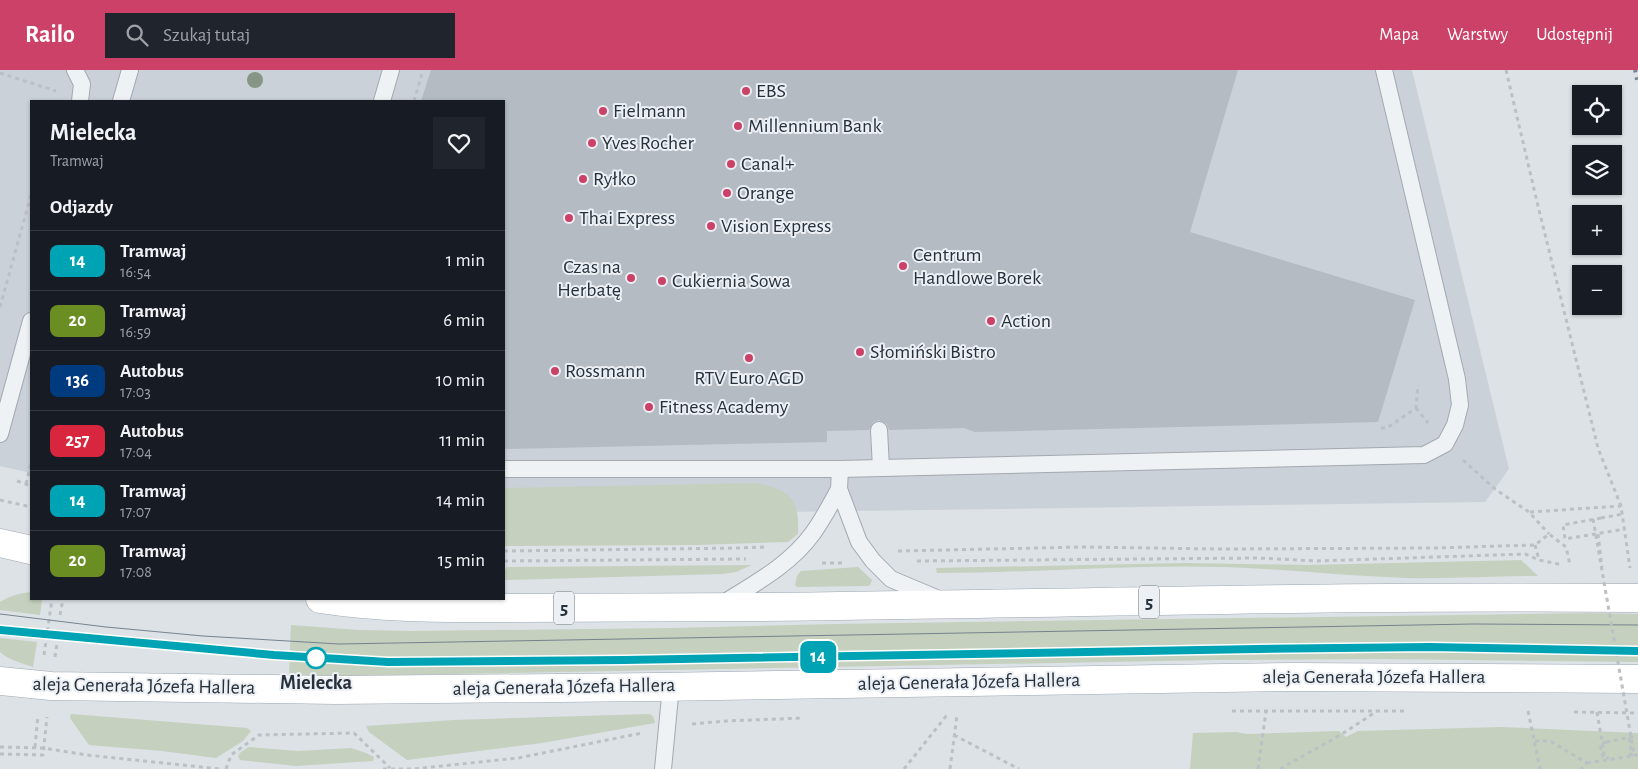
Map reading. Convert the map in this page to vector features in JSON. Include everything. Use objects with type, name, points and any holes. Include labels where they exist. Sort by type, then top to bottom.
[{"type":"main road","points":[[0,543],[30,550]]},
{"type":"main road","name":"5","points":[[326,600],[356,605],[411,608],[716,608],[954,606],[1343,598],[1638,598]]},
{"type":"main road","name":"aleja Generała Józefa Hallera","points":[[0,681],[58,686],[336,690],[1286,677],[1638,679]]},
{"type":"lane","points":[[75,70],[82,84],[80,100]]},
{"type":"lane","points":[[121,100],[130,70]]},
{"type":"lane","points":[[382,100],[392,70]]},
{"type":"lane","points":[[505,469],[840,469],[1424,455],[1445,444],[1456,425],[1460,405],[1457,378],[1384,70]]},
{"type":"lane","points":[[0,434],[30,325]]},
{"type":"lane","points":[[879,430],[881,468]]},
{"type":"lane","points":[[840,469],[840,489],[859,543],[877,567],[891,579],[954,606]]},
{"type":"lane","points":[[716,608],[779,568],[803,545],[813,533],[840,489]]},
{"type":"lane","points":[[663,769],[671,686]]},
{"type":"path","points":[[414,100],[423,70]]},
{"type":"path","points":[[1506,70],[1598,448],[1621,506],[1630,569]]},
{"type":"path","points":[[0,74],[55,90],[57,96]]},
{"type":"path","points":[[0,307],[30,199]]},
{"type":"path","points":[[1377,429],[1387,428],[1416,408],[1418,385]]},
{"type":"path","points":[[1463,460],[1495,488],[1529,512],[1549,534],[1566,547],[1570,565]]},
{"type":"path","points":[[26,484],[30,467]]},
{"type":"path","points":[[17,481],[30,487]]},
{"type":"path","points":[[26,484],[30,482]]},
{"type":"path","points":[[0,500],[30,507]]},
{"type":"path","points":[[1529,512],[1621,506]]},
{"type":"path","points":[[1624,514],[1626,529],[1565,539],[1563,525],[1593,520],[1624,514]]},
{"type":"path","points":[[1593,520],[1636,754]]},
{"type":"path","points":[[859,543],[879,544],[889,551],[1083,547],[1219,549],[1434,548],[1535,545],[1549,534]]},
{"type":"path","points":[[1598,534],[1602,567]]},
{"type":"path","points":[[505,551],[738,548],[803,545]]},
{"type":"path","points":[[1535,545],[1540,560]]},
{"type":"path","points":[[914,561],[1258,558],[1317,561],[1525,554],[1562,565]]},
{"type":"path","points":[[505,561],[747,559]]},
{"type":"path","points":[[816,564],[844,563]]},
{"type":"path","points":[[60,615],[63,600]]},
{"type":"path","points":[[1528,710],[1540,769]]},
{"type":"path","points":[[1228,711],[1407,711]]},
{"type":"path","points":[[1258,769],[1266,711]]},
{"type":"path","points":[[1280,769],[1378,711]]},
{"type":"path","points":[[0,754],[43,755],[48,712]]},
{"type":"path","points":[[1597,712],[1607,760]]},
{"type":"path","points":[[1630,713],[1638,713]]},
{"type":"path","points":[[937,715],[966,715]]},
{"type":"path","points":[[904,769],[947,715]]},
{"type":"path","points":[[950,769],[957,715]]},
{"type":"path","points":[[383,769],[413,769],[518,758],[667,727],[726,720],[810,718]]},
{"type":"path","points":[[226,769],[231,754],[259,735],[354,733],[391,769]]},
{"type":"path","points":[[954,735],[1019,769]]},
{"type":"path","points":[[1636,754],[1603,758],[1600,744],[1638,736]]},
{"type":"path","points":[[1629,738],[1636,754]]},
{"type":"path","points":[[1535,741],[1550,741],[1587,763]]},
{"type":"path","points":[[0,746],[43,748],[87,755],[220,769]]},
{"type":"path","points":[[1581,769],[1587,763],[1636,754]]},
{"type":"shaded area","name":"Centrum Handlowe Borek","points":[[0,70],[1412,70],[1509,469],[1485,502],[505,516],[505,100],[30,100],[30,473],[0,466]]},
{"type":"green space","points":[[756,483],[777,489],[790,498],[797,512],[798,534],[788,542],[698,545],[505,546],[505,488]]},
{"type":"green space","points":[[1521,560],[1538,576],[1406,578],[1188,566],[937,573],[936,568],[1185,563],[1309,565]]},
{"type":"green space","points":[[752,565],[736,572],[722,574],[505,580],[505,570],[507,567]]},
{"type":"green space","points":[[858,567],[872,580],[870,585],[797,587],[795,585],[797,576],[801,571]]},
{"type":"green space","points":[[30,592],[30,600],[42,600],[40,615],[0,610],[0,602]]},
{"type":"green space","points":[[1590,613],[1638,614],[1638,662],[1383,659],[1215,660],[289,677],[291,625],[358,630],[412,631]]},
{"type":"green space","points":[[0,638],[37,642],[33,667],[11,659],[0,652]]},
{"type":"green space","points":[[71,714],[247,728],[251,731],[243,741],[216,758],[89,745],[70,718]]},
{"type":"green space","points":[[649,714],[653,716],[655,723],[542,743],[407,760],[369,732],[366,726],[454,720]]},
{"type":"green space","points":[[1501,727],[1638,733],[1638,769],[1190,769],[1193,733],[1236,732],[1247,734],[1339,731],[1346,737],[1358,731]]},
{"type":"green space","points":[[249,747],[298,751],[351,748],[374,757],[373,761],[296,766],[240,760],[238,756]]},
{"type":"building","name":"Centrum Handlowe Borek","points":[[431,70],[1238,70],[1190,232],[1415,300],[1378,422],[975,432],[964,428],[889,430],[887,424],[879,420],[873,422],[869,430],[827,431],[827,442],[505,449],[505,100],[421,100]]},
{"type":"tram line","points":[[0,614],[106,627],[203,636],[339,644],[1473,624],[1638,625]]},
{"type":"tram line","points":[[0,630],[262,654],[388,663],[1430,647],[1638,651]]},
{"type":"tram line","name":"14","points":[[0,630],[274,655],[388,662],[1430,647],[1638,651]]},
{"type":"railway","points":[[1635,70],[1638,84]]},
{"type":"place","name":"EBS","points":[[746,91]]},
{"type":"place","name":"Fielmann","points":[[603,111]]},
{"type":"place","name":"Millennium Bank","points":[[738,126]]},
{"type":"place","name":"Yves Rocher","points":[[592,143]]},
{"type":"place","name":"Canal+","points":[[731,164]]},
{"type":"place","name":"Ryłko","points":[[583,179]]},
{"type":"place","name":"Orange","points":[[727,193]]},
{"type":"place","name":"Thai Express","points":[[569,218]]},
{"type":"place","name":"Vision Express","points":[[711,226]]},
{"type":"place","name":"Centrum Handlowe Borek","points":[[903,266]]},
{"type":"place","name":"Czas na Herbatę","points":[[631,278]]},
{"type":"place","name":"Cukiernia Sowa","points":[[662,281]]},
{"type":"place","name":"Action","points":[[991,321]]},
{"type":"place","name":"Słomiński Bistro","points":[[860,352]]},
{"type":"place","name":"RTV Euro AGD","points":[[749,358]]},
{"type":"place","name":"Rossmann","points":[[555,371]]},
{"type":"place","name":"Fitness Academy","points":[[649,407]]},
{"type":"place","name":"Mielecka","points":[[316,658]]}]
